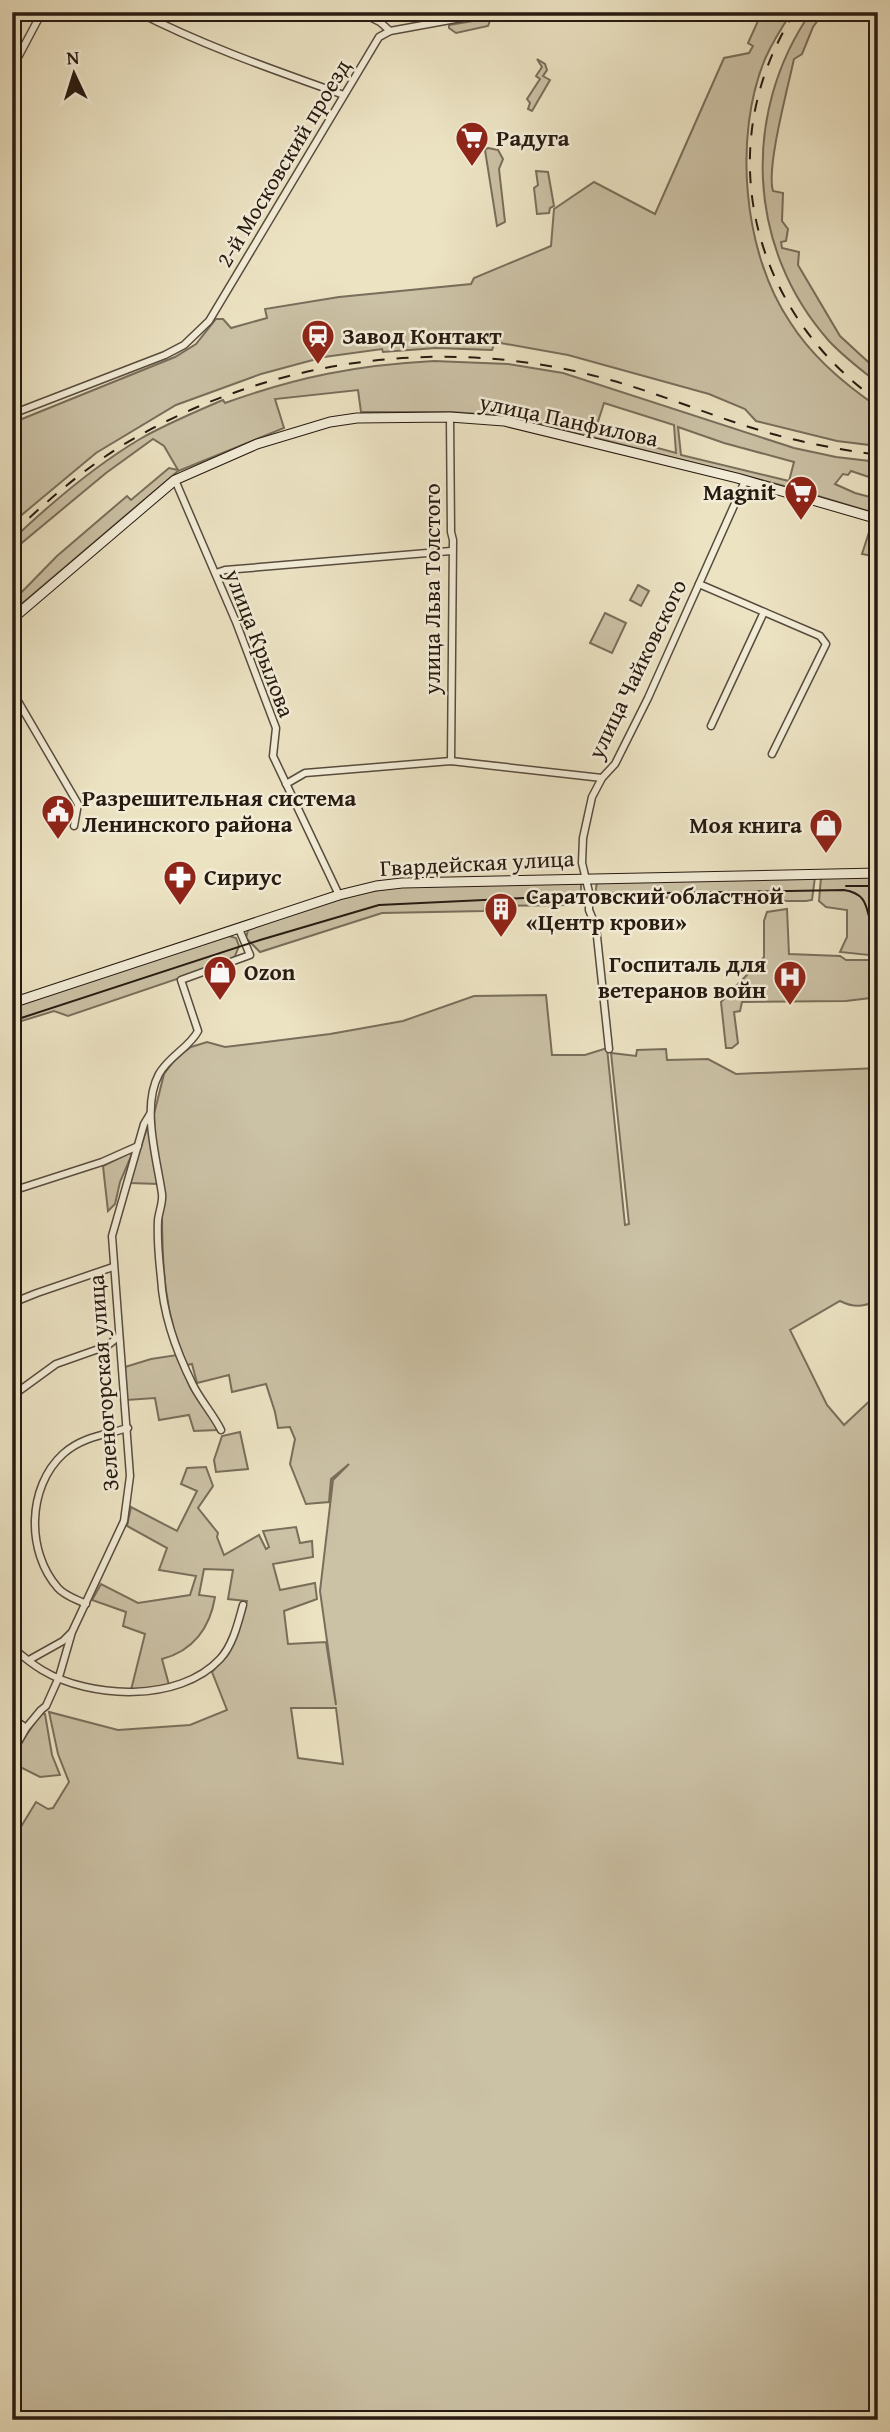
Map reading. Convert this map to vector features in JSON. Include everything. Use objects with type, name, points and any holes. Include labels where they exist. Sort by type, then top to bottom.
[{"type":"main road","name":"улица Панфилова","points":[[12,619],[175,480],[252,446],[330,422],[357,418],[450,417],[504,421],[745,481],[878,519]]},
{"type":"main road","name":"Гвардейская улица","points":[[12,1003],[339,895],[376,886],[586,877],[878,873]]},
{"type":"street","points":[[12,78],[15,63],[42,12]]},
{"type":"street","points":[[138,12],[164,26],[267,69],[344,95]]},
{"type":"street","points":[[360,12],[380,22],[390,31],[494,12]]},
{"type":"street","name":"2-й Московский проезд","points":[[12,414],[165,355],[184,345],[201,330],[219,311],[221,301],[379,37],[390,31]]},
{"type":"street","name":"улица Льва Толстого","points":[[450,417],[450,520],[453,540],[451,761]]},
{"type":"street","name":"улица Крылова","points":[[175,480],[216,573],[276,728],[272,755],[339,895]]},
{"type":"street","name":"улица Чайковского","points":[[609,1049],[596,927],[588,902],[589,892],[582,863],[583,838],[592,797],[602,778],[615,764],[745,481]]},
{"type":"street","points":[[216,573],[225,570],[451,551]]},
{"type":"street","points":[[699,584],[820,636],[826,644],[772,754]]},
{"type":"street","points":[[711,726],[764,612]]},
{"type":"street","points":[[878,635],[875,681],[878,689]]},
{"type":"street","points":[[12,691],[78,804],[74,826]]},
{"type":"street","points":[[286,784],[305,773],[451,761],[602,778]]},
{"type":"street","points":[[221,1430],[193,1386],[173,1337],[161,1283],[158,1220],[163,1198],[150,1114],[159,1074],[176,1053],[192,1042],[198,1031],[181,980],[250,955],[239,929]]},
{"type":"street","name":"Зеленогорская улица","points":[[12,1753],[26,1728],[46,1706],[59,1677],[72,1632],[124,1521],[130,1476],[128,1428],[118,1337],[112,1236],[144,1124],[150,1114]]},
{"type":"street","points":[[12,1191],[102,1162],[138,1146]]},
{"type":"street","points":[[12,1303],[113,1267]]},
{"type":"street","points":[[12,1395],[56,1364],[107,1346],[118,1337]]},
{"type":"street","points":[[86,1604],[60,1590],[44,1563],[36,1530],[37,1494],[46,1475],[63,1455],[76,1445],[96,1435],[128,1428]]},
{"type":"street","points":[[12,1647],[43,1671],[59,1677],[108,1692],[136,1693],[181,1684],[207,1670],[221,1658],[230,1643],[243,1605]]},
{"type":"street","points":[[29,1660],[63,1641],[72,1632]]},
{"type":"street","points":[[12,1718],[26,1728]]},
{"type":"shaded area","points":[[762,12],[792,12],[765,59],[755,90],[749,123],[746,158],[748,194],[762,263],[774,294],[808,347],[841,379],[878,407],[878,446],[837,441],[756,421],[745,409],[709,394],[568,355],[495,342],[492,350],[436,348],[383,352],[382,349],[324,357],[261,374],[176,405],[96,453],[12,523],[12,423],[175,357],[196,344],[216,319],[223,319],[231,328],[267,318],[265,309],[339,297],[471,284],[474,278],[551,246],[554,209],[594,182],[655,214],[724,58],[749,53],[753,46],[748,43]]},
{"type":"shaded area","points":[[811,12],[824,12],[813,27],[802,54],[794,59],[772,165],[773,191],[783,193],[782,221],[788,229],[786,241],[781,242],[782,248],[799,252],[798,265],[840,336],[878,371],[878,383],[829,341],[802,305],[782,265],[769,223],[763,180],[764,136],[773,93],[788,51]]},
{"type":"shaded area","points":[[491,18],[488,26],[456,33],[449,28],[449,25]]},
{"type":"shaded area","points":[[537,59],[545,64],[547,70],[543,76],[550,80],[532,111],[528,109],[530,103],[527,99],[540,79],[536,76],[542,67]]},
{"type":"shaded area","points":[[485,150],[498,150],[503,159],[499,169],[505,222],[497,226]]},
{"type":"shaded area","points":[[536,171],[548,172],[554,206],[549,213],[537,214],[534,188],[538,185]]},
{"type":"shaded area","points":[[434,361],[508,364],[563,373],[794,448],[878,462],[878,480],[851,471],[848,475],[843,474],[835,484],[878,499],[878,514],[788,487],[509,416],[450,412],[361,412],[358,390],[275,399],[284,428],[178,471],[12,612],[12,602],[57,556],[127,496],[131,500],[169,468],[178,470],[164,446],[153,439],[106,473],[12,551],[12,540],[27,526],[73,486],[140,439],[223,400],[225,403],[277,386],[328,374]],"holes":[[[604,403],[674,425],[676,453],[595,431]],[[678,427],[794,462],[789,481],[681,455]]]},
{"type":"shaded area","points":[[872,523],[878,524],[878,557],[862,554]]},
{"type":"shaded area","points":[[638,585],[649,591],[641,606],[630,600]]},
{"type":"shaded area","points":[[605,613],[626,623],[612,653],[590,643]]},
{"type":"shaded area","points":[[878,876],[878,956],[840,952],[847,937],[847,910],[826,907],[819,901],[821,877]]},
{"type":"shaded area","points":[[815,877],[812,900],[806,901],[713,901],[697,897],[600,899],[595,895],[597,882]]},
{"type":"shaded area","points":[[581,883],[581,900],[571,905],[485,906],[484,911],[382,913],[260,952],[246,938],[248,930],[286,916],[342,898],[381,890],[401,887]]},
{"type":"shaded area","points":[[787,909],[789,954],[840,956],[846,960],[878,960],[878,997],[846,1001],[742,1002],[740,1011],[734,1012],[738,1043],[732,1048],[726,1048],[721,1002],[764,957],[764,921],[767,912]]},
{"type":"shaded area","points":[[229,936],[236,938],[239,946],[230,961],[68,1016],[54,1011],[12,1024],[12,1006]]},
{"type":"shaded area","points":[[546,995],[552,1055],[585,1055],[607,1048],[625,1225],[629,1224],[611,1053],[636,1056],[637,1050],[666,1049],[667,1060],[708,1059],[736,1074],[878,1068],[878,1300],[859,1306],[840,1301],[790,1330],[827,1405],[844,1425],[878,1393],[878,2420],[12,2420],[12,1838],[20,1837],[19,1830],[36,1802],[48,1809],[53,1808],[69,1782],[58,1754],[49,1712],[118,1730],[190,1725],[227,1710],[212,1672],[234,1639],[247,1601],[228,1599],[233,1570],[204,1569],[199,1595],[215,1597],[204,1628],[183,1650],[162,1659],[169,1685],[131,1690],[145,1634],[123,1626],[126,1612],[92,1600],[101,1584],[138,1603],[190,1595],[196,1576],[159,1570],[167,1548],[127,1526],[131,1507],[177,1531],[197,1491],[181,1484],[187,1468],[206,1467],[213,1486],[198,1508],[218,1533],[224,1555],[259,1535],[266,1549],[269,1547],[263,1531],[296,1527],[300,1543],[312,1541],[313,1557],[273,1564],[280,1590],[315,1583],[317,1599],[284,1611],[288,1644],[326,1642],[336,1705],[320,1591],[333,1480],[349,1464],[331,1479],[329,1502],[306,1504],[290,1464],[295,1439],[290,1427],[278,1428],[266,1384],[232,1392],[229,1375],[197,1383],[192,1364],[187,1365],[173,1328],[164,1270],[162,1211],[165,1199],[155,1147],[154,1114],[164,1074],[176,1058],[191,1047],[207,1042],[225,1047],[330,1034],[403,1021],[474,996]],"holes":[[[291,1708],[336,1708],[343,1764],[298,1758]]]},
{"type":"shaded area","points":[[148,1125],[159,1184],[129,1183]]},
{"type":"shaded area","points":[[132,1154],[120,1182],[115,1204],[108,1211],[103,1166]]},
{"type":"shaded area","points":[[177,1355],[191,1389],[217,1430],[194,1431],[189,1415],[159,1420],[155,1398],[127,1400],[125,1367]]},
{"type":"shaded area","points":[[240,1432],[248,1469],[216,1472],[214,1460],[222,1436]]},
{"type":"shaded area","points":[[41,1713],[45,1714],[52,1755],[60,1775],[40,1777],[12,1763],[12,1757]]},
{"type":"tram line","points":[[846,886],[878,886]]},
{"type":"tram line","points":[[12,1021],[260,940],[379,905],[607,894],[844,890],[854,893],[864,902],[878,935]]},
{"type":"railway","points":[[795,12],[769,63],[754,117],[750,170],[757,223],[773,274],[799,321],[834,364],[878,401]]},
{"type":"railway","points":[[12,534],[90,467],[142,434],[196,408],[251,387],[309,371],[367,361],[426,357],[485,358],[544,365],[603,378],[774,434],[878,455]]},
{"type":"place","name":"Радуга","points":[[472,168]]},
{"type":"place","name":"Завод Контакт","points":[[318,366]]},
{"type":"place","name":"Magnit","points":[[801,522]]},
{"type":"place","name":"Разрешительная система Ленинского района","points":[[58,841]]},
{"type":"place","name":"Моя книга","points":[[826,855]]},
{"type":"place","name":"Сириус","points":[[180,907]]},
{"type":"place","name":"Саратовский областной «Центр крови»","points":[[501,939]]},
{"type":"place","name":"Ozon","points":[[220,1002]]},
{"type":"place","name":"Госпиталь для ветеранов войн","points":[[790,1007]]}]
